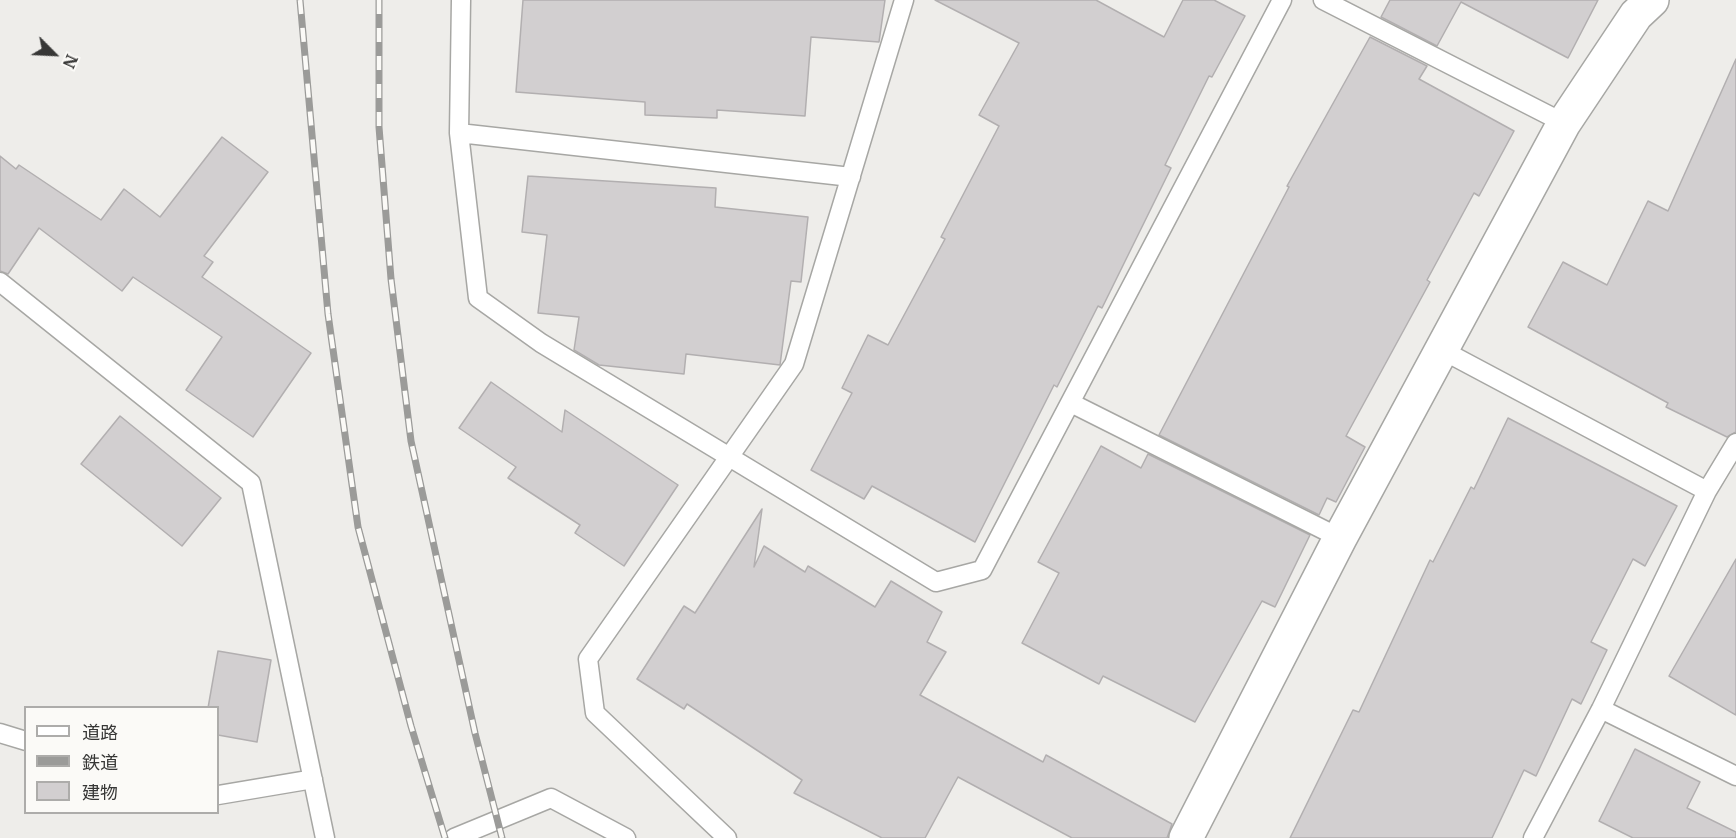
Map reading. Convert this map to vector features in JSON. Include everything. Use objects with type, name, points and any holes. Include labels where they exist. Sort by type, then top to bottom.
[{"type":"street","points":[[1186,838],[1340,538],[1564,123],[1635,15],[1652,0]]},
{"type":"lane","points":[[461,0],[459,133],[478,298],[541,343],[936,582],[982,570],[1282,0]]},
{"type":"lane","points":[[727,838],[595,713],[588,659],[794,364],[904,0]]},
{"type":"lane","points":[[1323,0],[1564,123]]},
{"type":"lane","points":[[459,133],[851,177]]},
{"type":"lane","points":[[0,282],[251,483],[325,838]]},
{"type":"lane","points":[[1442,351],[1707,491]]},
{"type":"lane","points":[[1071,403],[1340,538]]},
{"type":"lane","points":[[1533,838],[1601,710],[1707,491],[1736,443]]},
{"type":"lane","points":[[1601,710],[1736,776]]},
{"type":"lane","points":[[0,733],[24,740]]},
{"type":"lane","points":[[219,795],[313,779]]},
{"type":"lane","points":[[454,838],[551,798],[626,838]]},
{"type":"building","points":[[523,0],[885,0],[879,42],[811,37],[805,116],[717,110],[717,118],[645,115],[645,102],[516,92]]},
{"type":"building","points":[[935,0],[1096,0],[1164,37],[1183,0],[1214,0],[1245,16],[1212,77],[1209,76],[1165,165],[1171,168],[1102,308],[1098,306],[1057,387],[1054,385],[975,542],[872,486],[864,499],[811,470],[852,393],[842,388],[868,335],[888,345],[945,239],[941,237],[999,126],[979,115],[1019,43]]},
{"type":"building","points":[[1390,0],[1598,0],[1568,58],[1461,2],[1437,46],[1381,17]]},
{"type":"building","points":[[1370,37],[1427,66],[1419,79],[1514,131],[1479,196],[1474,193],[1427,280],[1430,282],[1346,436],[1365,447],[1336,502],[1327,498],[1319,515],[1159,435],[1289,187],[1287,186]]},
{"type":"building","points":[[1736,59],[1736,432],[1727,437],[1666,407],[1668,403],[1528,327],[1563,262],[1607,285],[1648,201],[1668,211]]},
{"type":"building","points":[[222,137],[268,172],[204,256],[213,262],[202,277],[311,353],[253,437],[186,390],[222,337],[133,277],[122,291],[39,228],[8,274],[0,271],[0,156],[16,169],[19,165],[101,220],[124,189],[160,217]]},
{"type":"building","points":[[528,176],[716,188],[715,207],[808,217],[801,282],[791,281],[780,365],[686,354],[684,374],[599,365],[574,350],[579,317],[538,313],[547,235],[522,232]]},
{"type":"building","points":[[491,382],[562,432],[565,410],[678,485],[624,566],[575,533],[580,525],[508,478],[516,467],[459,428]]},
{"type":"building","points":[[120,416],[221,498],[182,546],[81,464]]},
{"type":"building","points":[[1508,418],[1677,506],[1645,566],[1633,559],[1591,642],[1607,650],[1581,704],[1572,699],[1536,776],[1524,770],[1492,838],[1290,838],[1353,710],[1359,712],[1430,560],[1433,562],[1471,487],[1474,489]]},
{"type":"building","points":[[1101,446],[1141,468],[1148,454],[1310,535],[1275,607],[1262,601],[1195,722],[1103,676],[1099,684],[1022,643],[1059,573],[1038,562]]},
{"type":"building","points":[[762,509],[754,567],[764,546],[805,572],[808,566],[875,607],[891,581],[942,612],[927,642],[946,652],[920,695],[1043,762],[1046,755],[1172,824],[1167,838],[1072,838],[958,777],[925,838],[882,838],[794,793],[802,780],[687,704],[684,709],[637,679],[684,606],[695,613]]},
{"type":"building","points":[[1736,559],[1736,715],[1669,676]]},
{"type":"building","points":[[218,651],[271,660],[257,742],[219,735],[219,706],[208,706]]},
{"type":"building","points":[[1635,749],[1700,782],[1687,808],[1736,832],[1736,838],[1633,838],[1599,821]]},
{"type":"railway","points":[[300,0],[328,314],[358,527],[411,726],[445,838]]},
{"type":"railway","points":[[379,0],[379,127],[391,279],[411,441],[475,733],[502,838]]}]
